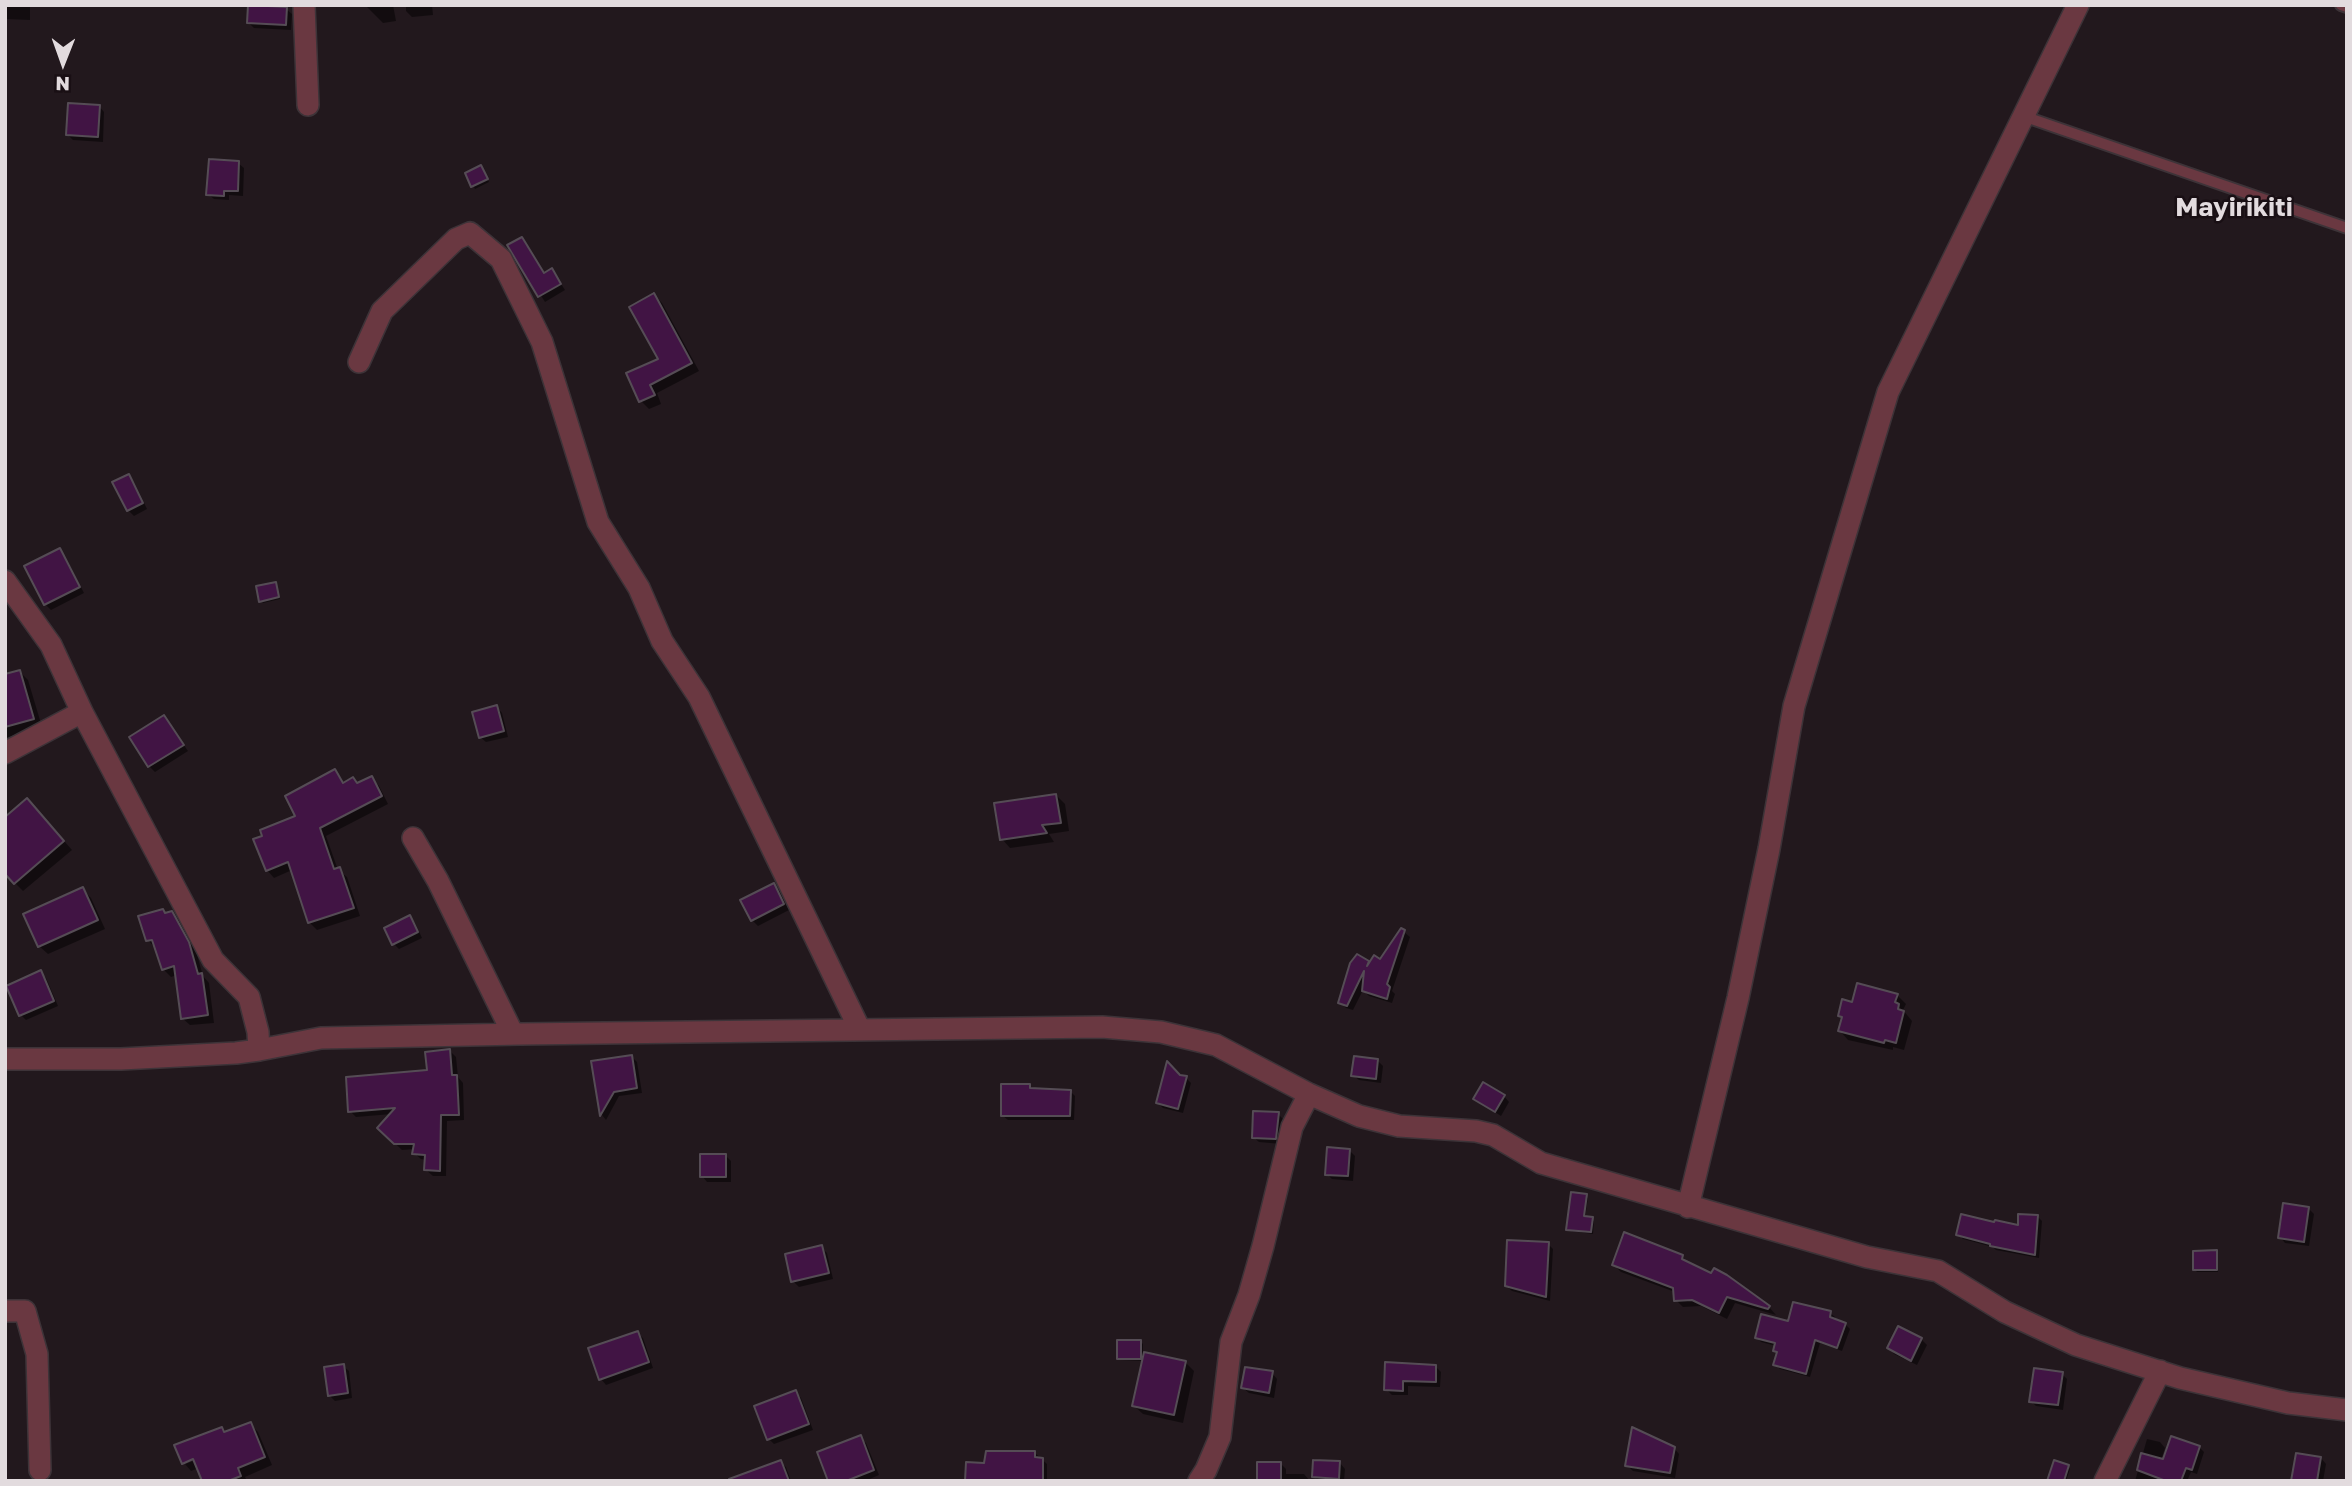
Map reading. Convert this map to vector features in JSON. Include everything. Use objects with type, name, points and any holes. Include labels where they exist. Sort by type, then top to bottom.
[{"type":"street","points":[[304,5],[308,105]]},
{"type":"street","points":[[1688,1207],[1738,998],[1769,849],[1794,706],[1888,392],[2078,5]]},
{"type":"street","points":[[359,362],[382,311],[456,239],[470,233],[501,259],[541,342],[598,522],[639,588],[662,641],[699,697],[860,1030]]},
{"type":"street","points":[[5,581],[51,645],[82,712],[213,960],[249,997],[258,1032],[259,1050]]},
{"type":"street","points":[[5,753],[82,712]]},
{"type":"street","points":[[413,838],[438,881],[513,1034]]},
{"type":"street","points":[[5,1059],[121,1059],[236,1053],[321,1038],[1102,1027],[1161,1032],[1216,1045],[1309,1094],[1384,1124],[1476,1131],[1493,1135],[1541,1163],[1867,1257],[1938,1271],[2005,1312],[2076,1345],[2160,1371],[2288,1403],[2347,1410]]},
{"type":"street","points":[[1199,1481],[1220,1437],[1231,1342],[1263,1246],[1292,1127],[1309,1094]]},
{"type":"street","points":[[5,1311],[25,1311],[37,1354],[40,1470]]},
{"type":"street","points":[[2105,1481],[2160,1371]]},
{"type":"lane","points":[[2341,5],[2347,7]]},
{"type":"lane","points":[[2023,116],[2347,228]]},
{"type":"building","points":[[248,5],[287,7],[286,25],[247,23]]},
{"type":"building","points":[[68,103],[100,105],[98,137],[66,135]]},
{"type":"building","points":[[209,159],[239,161],[238,191],[224,191],[224,196],[206,195]]},
{"type":"building","points":[[481,165],[488,179],[471,187],[465,173]]},
{"type":"building","points":[[522,237],[544,273],[552,268],[561,284],[538,297],[507,245]]},
{"type":"building","points":[[654,293],[692,363],[650,385],[655,395],[639,402],[626,373],[658,359],[629,307]]},
{"type":"building","points":[[129,474],[143,503],[127,511],[112,482]]},
{"type":"building","points":[[60,548],[80,587],[44,605],[24,566]]},
{"type":"building","points":[[276,582],[279,597],[259,602],[256,586]]},
{"type":"building","points":[[20,670],[34,719],[5,727],[5,674]]},
{"type":"building","points":[[497,705],[504,731],[479,738],[472,712]]},
{"type":"building","points":[[164,715],[184,745],[148,767],[129,737]]},
{"type":"building","points":[[335,769],[343,783],[353,777],[357,783],[372,776],[382,796],[320,828],[334,869],[340,867],[354,908],[308,923],[288,862],[266,871],[253,839],[262,836],[260,830],[295,816],[285,796]]},
{"type":"building","points":[[1056,794],[1061,823],[1042,825],[1047,833],[1000,840],[994,803]]},
{"type":"building","points":[[27,798],[64,841],[14,884],[5,874],[5,817]]},
{"type":"building","points":[[774,883],[784,904],[751,921],[740,900]]},
{"type":"building","points":[[83,887],[98,920],[38,947],[23,914]]},
{"type":"building","points":[[163,909],[165,913],[172,911],[189,942],[198,974],[202,973],[208,1015],[181,1019],[174,966],[162,970],[152,940],[146,941],[138,916]]},
{"type":"building","points":[[410,915],[418,932],[392,945],[384,928]]},
{"type":"building","points":[[1401,928],[1405,930],[1387,984],[1390,987],[1387,999],[1362,991],[1364,971],[1347,1006],[1338,1003],[1350,963],[1357,954],[1369,961],[1367,966],[1374,955],[1380,959]]},
{"type":"building","points":[[41,970],[54,1001],[19,1016],[6,986]]},
{"type":"building","points":[[1857,983],[1898,994],[1895,1002],[1899,1004],[1898,1009],[1904,1011],[1896,1043],[1885,1040],[1884,1043],[1838,1031],[1842,1017],[1838,1016],[1842,999],[1852,1002]]},
{"type":"building","points":[[450,1049],[452,1075],[457,1075],[459,1115],[441,1115],[440,1171],[424,1170],[425,1155],[412,1154],[414,1144],[394,1144],[377,1128],[395,1108],[348,1112],[346,1077],[427,1070],[425,1052]]},
{"type":"building","points":[[632,1055],[637,1088],[614,1092],[600,1116],[591,1061]]},
{"type":"building","points":[[1354,1056],[1378,1059],[1376,1079],[1351,1076]]},
{"type":"building","points":[[1167,1061],[1180,1075],[1187,1076],[1178,1109],[1156,1103]]},
{"type":"building","points":[[1483,1082],[1505,1095],[1495,1112],[1473,1099]]},
{"type":"building","points":[[1001,1084],[1030,1084],[1030,1088],[1071,1090],[1070,1116],[1001,1116]]},
{"type":"building","points":[[1253,1111],[1279,1112],[1276,1139],[1252,1138]]},
{"type":"building","points":[[1327,1147],[1350,1149],[1348,1176],[1325,1175]]},
{"type":"building","points":[[700,1154],[726,1154],[726,1177],[700,1177]]},
{"type":"building","points":[[1571,1192],[1587,1194],[1584,1216],[1593,1217],[1591,1232],[1566,1230]]},
{"type":"building","points":[[2283,1203],[2309,1207],[2304,1242],[2278,1238]]},
{"type":"building","points":[[1961,1214],[2018,1225],[2018,1214],[2038,1215],[2035,1255],[1990,1246],[1956,1235]]},
{"type":"building","points":[[1624,1232],[1683,1255],[1682,1259],[1711,1273],[1714,1268],[1770,1306],[1768,1309],[1727,1297],[1719,1313],[1692,1300],[1674,1301],[1673,1288],[1612,1265]]},
{"type":"building","points":[[1507,1240],[1549,1242],[1546,1297],[1505,1286]]},
{"type":"building","points":[[822,1245],[829,1273],[791,1282],[785,1254]]},
{"type":"building","points":[[2217,1250],[2217,1270],[2193,1270],[2193,1251]]},
{"type":"building","points":[[1793,1302],[1831,1311],[1830,1317],[1846,1323],[1837,1348],[1815,1340],[1806,1374],[1773,1365],[1777,1352],[1773,1351],[1775,1343],[1755,1338],[1761,1314],[1788,1321]]},
{"type":"building","points":[[1898,1326],[1922,1338],[1911,1361],[1887,1348]]},
{"type":"building","points":[[638,1331],[649,1362],[599,1380],[588,1348]]},
{"type":"building","points":[[1117,1340],[1141,1340],[1141,1359],[1117,1359]]},
{"type":"building","points":[[1144,1352],[1186,1361],[1174,1415],[1132,1406]]},
{"type":"building","points":[[1385,1362],[1436,1365],[1436,1382],[1403,1381],[1403,1391],[1384,1390]]},
{"type":"building","points":[[344,1364],[348,1393],[328,1396],[324,1367]]},
{"type":"building","points":[[1245,1367],[1273,1371],[1269,1393],[1241,1388]]},
{"type":"building","points":[[2034,1368],[2063,1372],[2058,1405],[2029,1402]]},
{"type":"building","points":[[796,1390],[809,1424],[767,1440],[754,1406]]},
{"type":"building","points":[[251,1422],[265,1457],[238,1468],[241,1476],[228,1481],[202,1481],[193,1459],[182,1464],[174,1445],[222,1427],[224,1432]]},
{"type":"building","points":[[1632,1427],[1675,1447],[1670,1473],[1625,1466]]},
{"type":"building","points":[[861,1435],[874,1470],[846,1481],[828,1481],[817,1452]]},
{"type":"building","points":[[2171,1436],[2200,1446],[2192,1470],[2186,1468],[2181,1481],[2166,1481],[2137,1470],[2141,1453],[2163,1459]]},
{"type":"building","points":[[986,1451],[1035,1451],[1035,1457],[1043,1458],[1043,1481],[965,1481],[966,1462],[984,1463]]},
{"type":"building","points":[[2296,1453],[2321,1457],[2317,1481],[2291,1481]]},
{"type":"building","points":[[781,1460],[789,1481],[729,1481],[729,1479]]},
{"type":"building","points":[[1313,1460],[1340,1461],[1339,1479],[1312,1477]]},
{"type":"building","points":[[2054,1460],[2069,1465],[2064,1481],[2047,1481]]},
{"type":"building","points":[[1257,1462],[1281,1462],[1281,1481],[1257,1481]]},
{"type":"district","name":"Mayirikiti","points":[[2234,208]]}]
